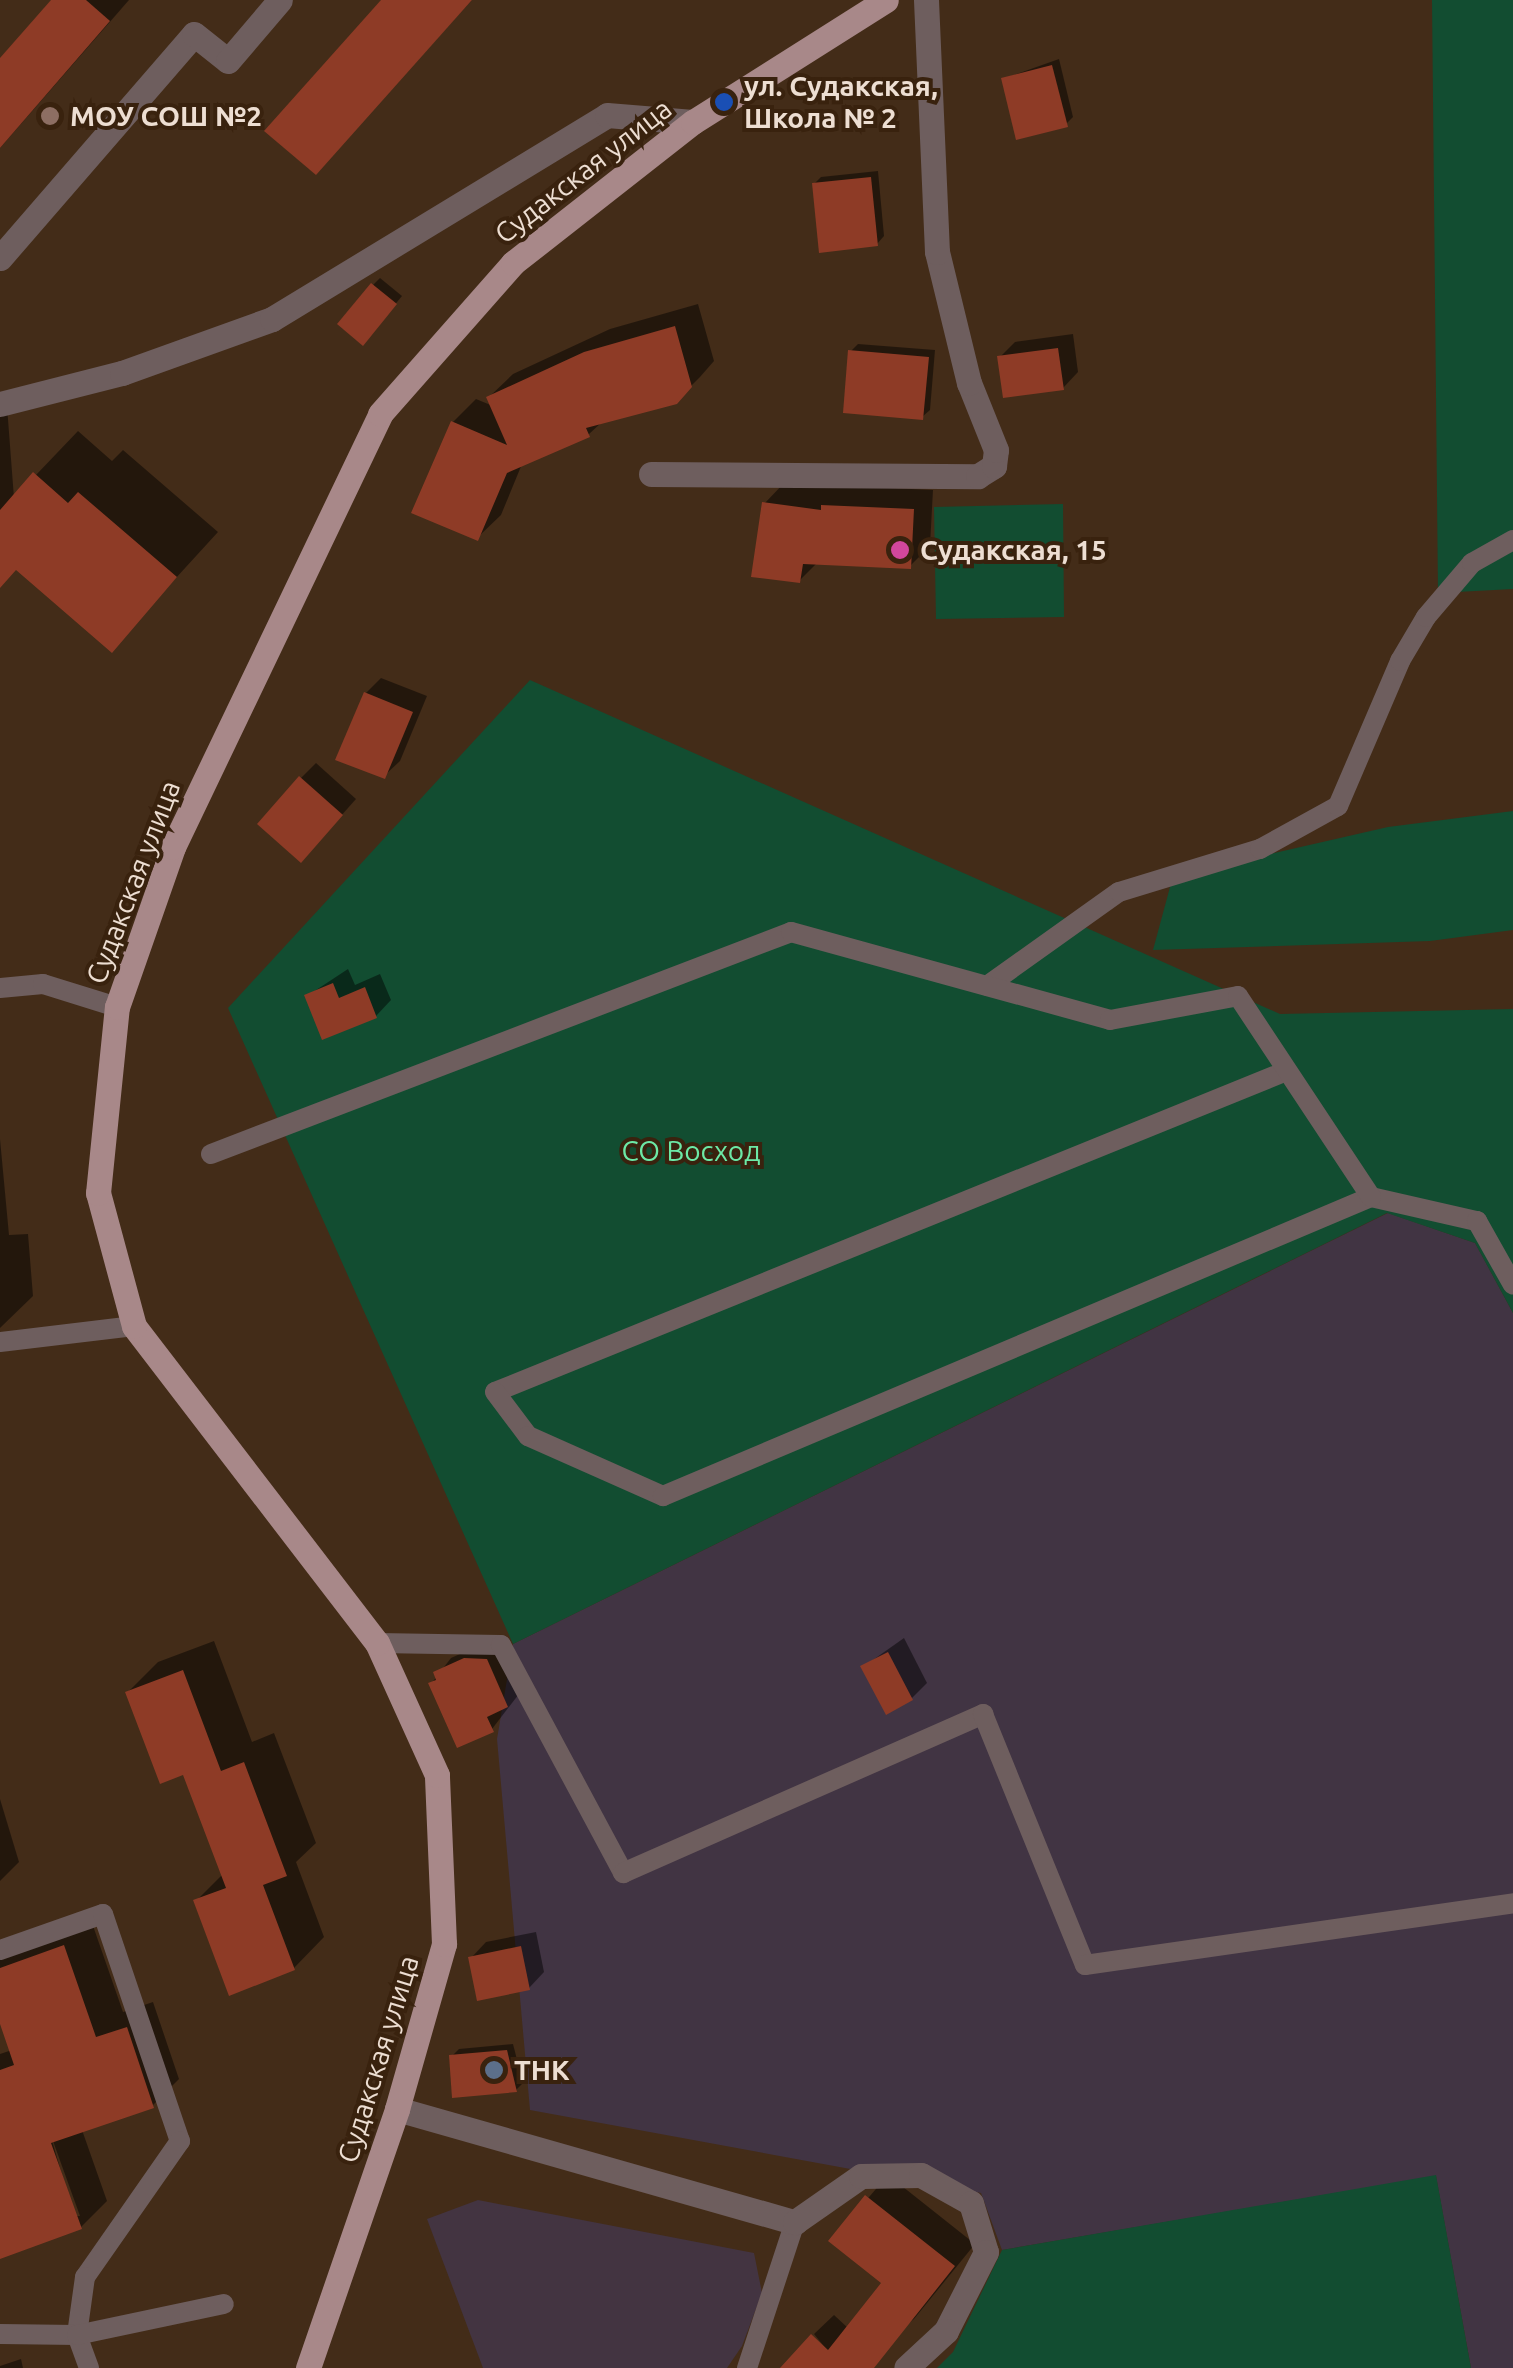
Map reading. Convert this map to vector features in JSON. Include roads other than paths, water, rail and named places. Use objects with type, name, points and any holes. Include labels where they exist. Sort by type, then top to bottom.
[{"type":"main road","name":"Судакская улица","points":[[308,2368],[397,2109],[444,1944],[437,1774],[377,1643],[134,1326],[98,1194],[117,1008],[173,846],[380,414],[512,263],[693,122],[886,0]]},
{"type":"street","points":[[0,258],[194,34],[228,61],[280,0]]},
{"type":"street","points":[[651,474],[978,476],[994,466],[996,450],[969,383],[937,252],[926,0]]},
{"type":"street","points":[[0,404],[122,373],[272,320],[607,115],[693,122]]},
{"type":"street","points":[[397,2109],[795,2222],[861,2176],[921,2175],[971,2203],[986,2252],[946,2331],[906,2368]]},
{"type":"lane","points":[[987,986],[1119,892],[1260,848],[1338,806],[1400,661],[1426,618],[1472,563],[1513,540]]},
{"type":"lane","points":[[211,1154],[791,932],[1110,1020],[1238,996],[1284,1072],[1371,1197]]},
{"type":"lane","points":[[0,988],[43,984],[117,1008]]},
{"type":"lane","points":[[1284,1072],[495,1392],[528,1436],[663,1496],[1371,1197],[1476,1221],[1513,1285]]},
{"type":"lane","points":[[0,1342],[134,1326]]},
{"type":"lane","points":[[377,1643],[501,1645],[623,1874],[984,1714],[1085,1966],[1513,1903]]},
{"type":"lane","points":[[0,1950],[103,1914],[180,2141],[85,2276],[77,2335],[89,2368]]},
{"type":"lane","points":[[746,2368],[795,2222]]},
{"type":"lane","points":[[0,2334],[77,2335],[224,2304]]},
{"type":"place","name":"ул. Судакская, Школа № 2","points":[[724,102]]},
{"type":"place","name":"МОУ СОШ №2","points":[[50,116]]},
{"type":"place","name":"Судакская, 15","points":[[900,550]]},
{"type":"place","name":"ТНК","points":[[494,2070]]},
{"type":"park label","name":"СО Восход","points":[[691,1151]]}]
